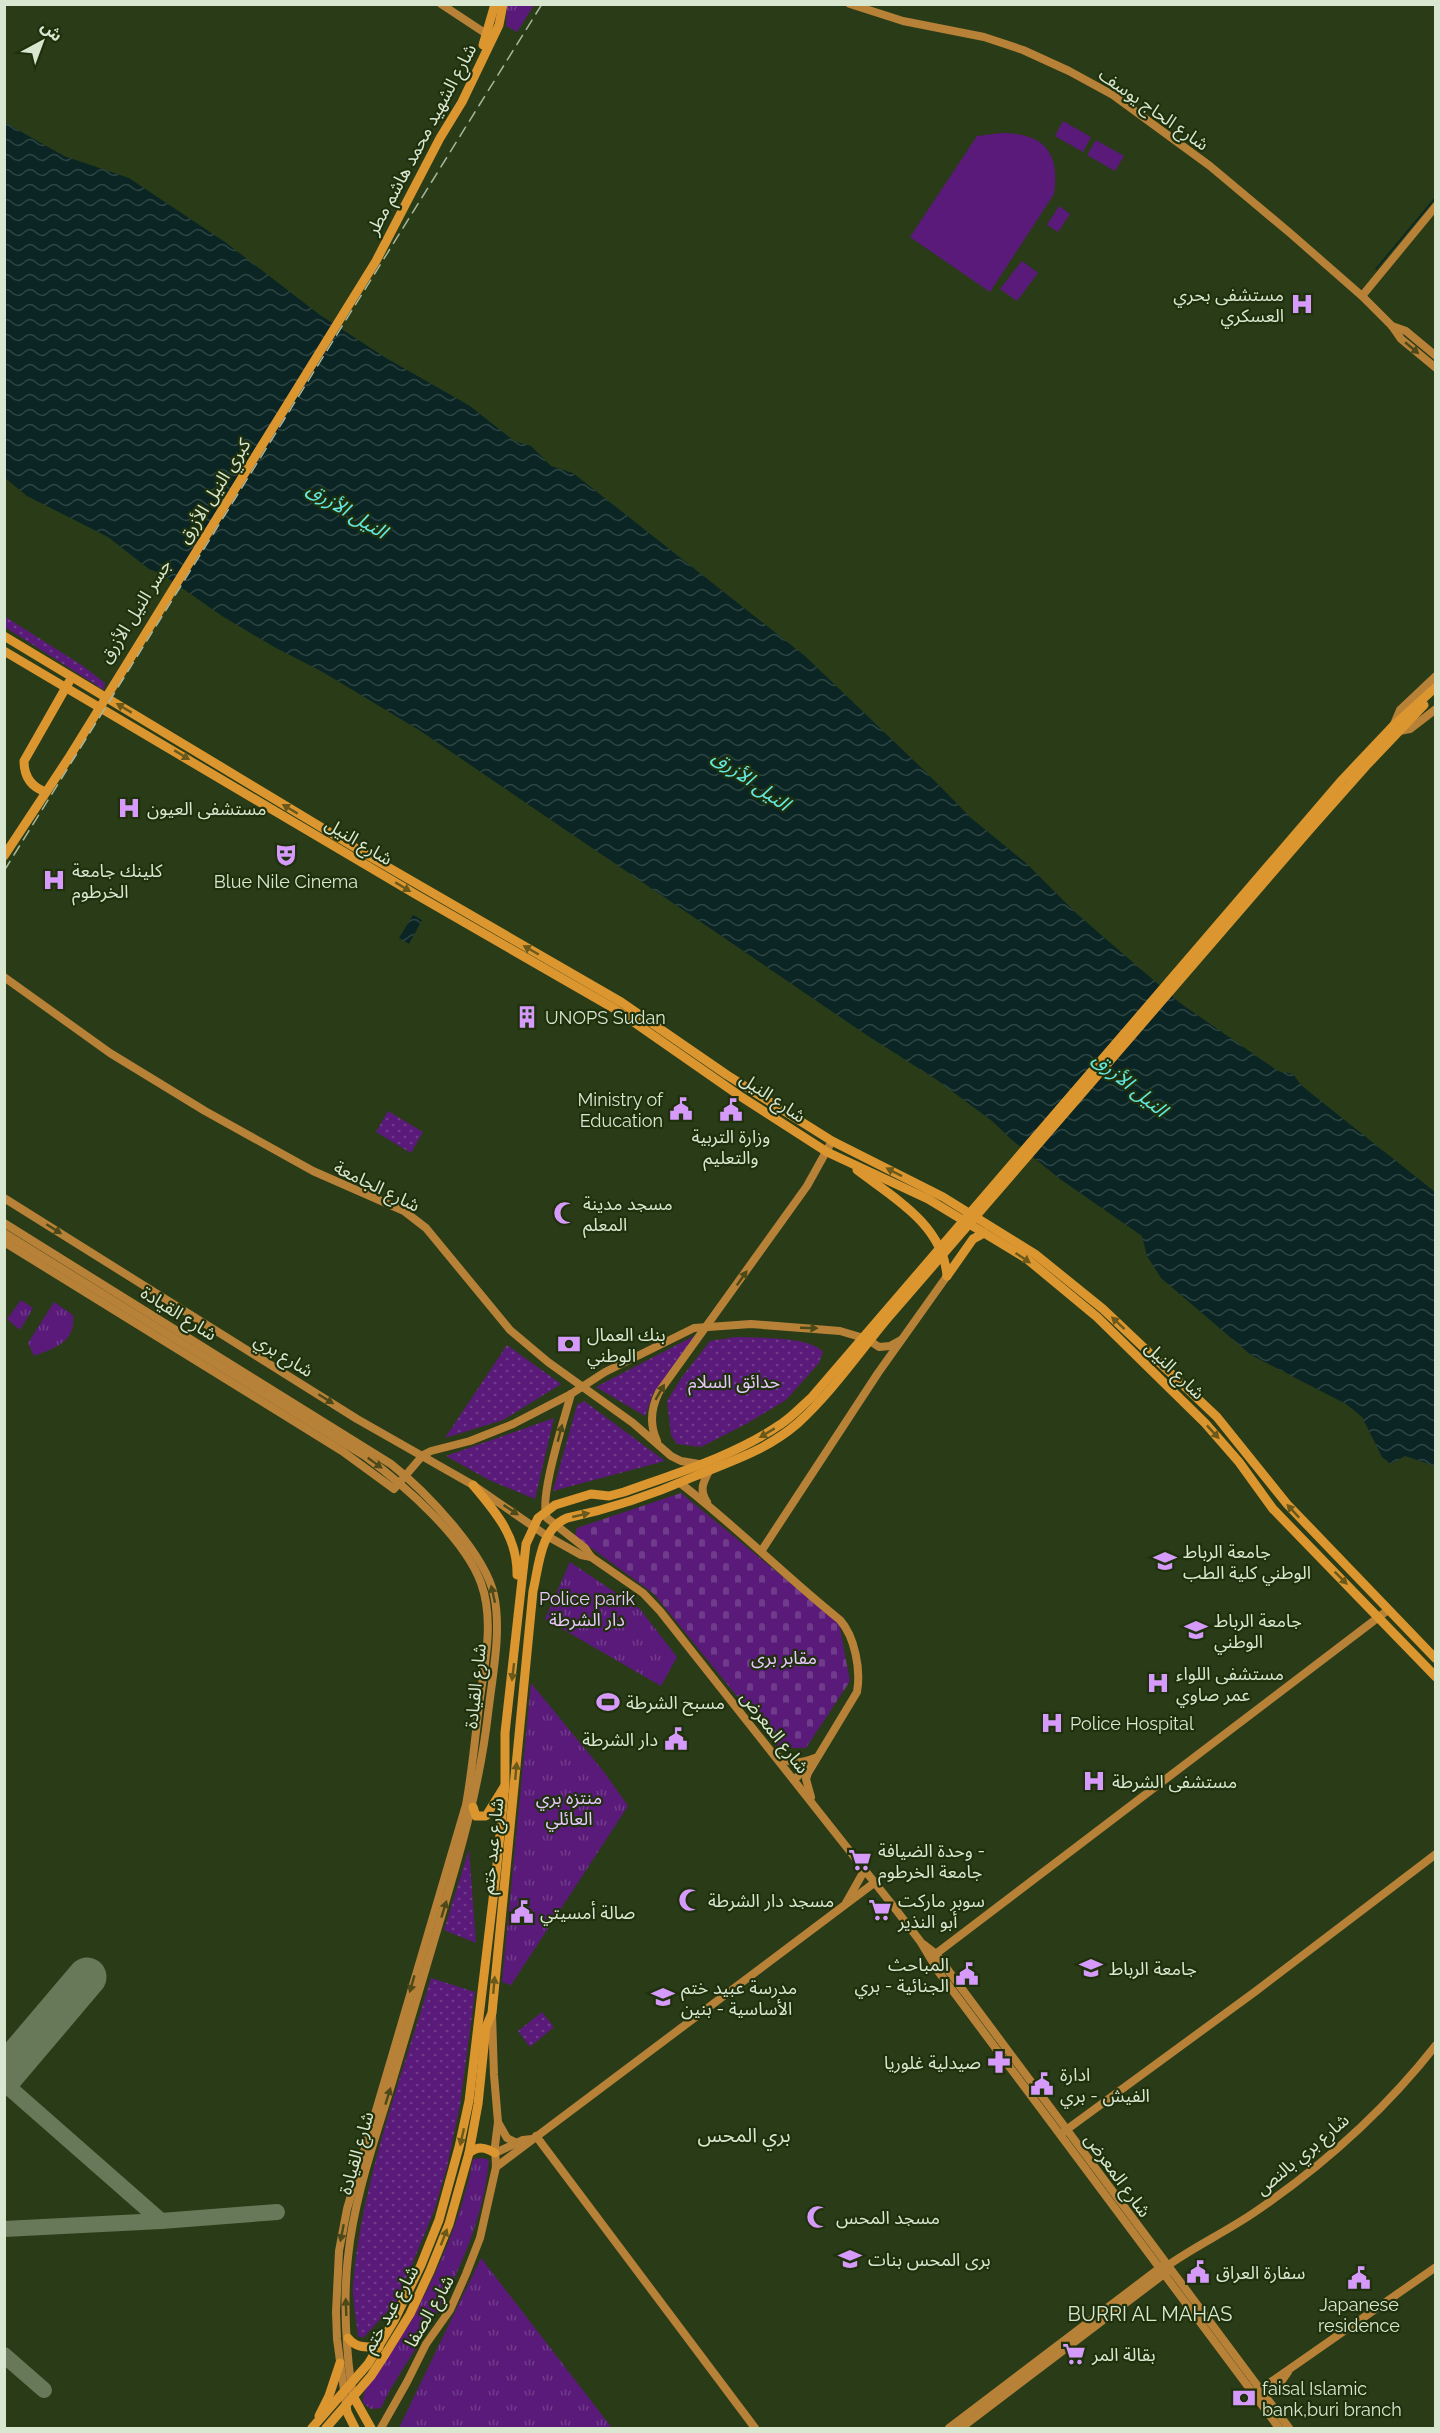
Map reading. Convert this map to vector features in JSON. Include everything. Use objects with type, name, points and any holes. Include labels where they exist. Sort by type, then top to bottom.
[{"type":"main road","points":[[441,4],[488,35]]},
{"type":"main road","name":"شارع الشهيد محمد هاشم مطر","points":[[358,285],[488,35],[495,4]]},
{"type":"main road","name":"شارع الشهيد محمد هاشم مطر","points":[[358,285],[376,261],[440,138],[462,102],[499,25],[503,4]]},
{"type":"main road","name":"شارع الحاج يوسف","points":[[850,4],[903,21],[984,37],[1023,50],[1113,95],[1210,166],[1362,296],[1392,326],[1401,339],[1436,368]]},
{"type":"main road","points":[[1362,296],[1436,207]]},
{"type":"main road","name":"جسر النيل الأزرق","points":[[44,791],[358,285]]},
{"type":"main road","name":"شارع الحاج يوسف","points":[[1392,326],[1406,331],[1436,356]]},
{"type":"main road","name":"شارع النيل","points":[[4,636],[365,854],[621,1002],[727,1075],[832,1141],[927,1188],[1022,1244],[1083,1291],[1222,1423],[1272,1488],[1436,1659]]},
{"type":"main road","name":"شارع النيل","points":[[4,651],[415,894],[615,1009],[740,1096],[827,1152],[928,1199],[1027,1259],[1073,1297],[1172,1389],[1218,1437],[1273,1509],[1436,1677]]},
{"type":"main road","points":[[1396,729],[1400,710],[1436,676]]},
{"type":"main road","points":[[44,791],[33,785],[27,776],[24,766],[25,755],[71,677]]},
{"type":"main road","points":[[554,1526],[567,1518],[680,1484],[749,1455],[797,1424],[1280,851],[1436,687]]},
{"type":"main road","points":[[1396,729],[1436,694]]},
{"type":"main road","points":[[1396,729],[1410,729],[1436,709]]},
{"type":"main road","points":[[4,845],[44,791]]},
{"type":"main road","points":[[4,856],[44,791]]},
{"type":"main road","name":"شارع الجامعة","points":[[4,977],[110,1053],[205,1111],[313,1172],[404,1211],[426,1228],[510,1330],[582,1387],[633,1423],[675,1459],[699,1464]]},
{"type":"main road","points":[[660,1447],[652,1431],[654,1403],[669,1378],[807,1186],[832,1141]]},
{"type":"main road","points":[[851,1164],[895,1197],[925,1226],[945,1259],[947,1276]]},
{"type":"main road","name":"شارع بري","points":[[4,1198],[357,1419],[473,1485],[547,1536]]},
{"type":"main road","name":"شارع القيادة","points":[[4,1223],[359,1442],[406,1476],[470,1548],[482,1565],[495,1595],[494,1662],[484,1745],[473,1807],[356,2211],[347,2270],[349,2392]]},
{"type":"main road","name":"شارع القيادة","points":[[4,1233],[27,1252]]},
{"type":"main road","points":[[762,1550],[901,1340],[973,1239],[984,1233]]},
{"type":"main road","points":[[27,1252],[34,1240]]},
{"type":"main road","name":"شارع القيادة","points":[[4,1242],[27,1252],[365,1456],[450,1535],[475,1569],[486,1598],[488,1619],[473,1764],[466,1805],[359,2161],[342,2234],[337,2290],[337,2339],[340,2362],[349,2392]]},
{"type":"main road","points":[[397,1486],[423,1455],[483,1437],[571,1394],[605,1372],[688,1330],[708,1326],[751,1324],[840,1331],[867,1339],[879,1347],[891,1346],[901,1340]]},
{"type":"main road","points":[[544,1511],[555,1451],[571,1394]]},
{"type":"main road","points":[[544,1511],[563,1502],[591,1494],[609,1496],[624,1492],[699,1464],[756,1439],[816,1399]]},
{"type":"main road","points":[[707,1503],[702,1494],[702,1486],[709,1471]]},
{"type":"main road","points":[[680,1484],[707,1503],[762,1550],[840,1620],[849,1634],[859,1682],[857,1692],[815,1758],[806,1779],[817,1809]]},
{"type":"main road","points":[[473,1485],[494,1510],[510,1535],[517,1568],[519,1599]]},
{"type":"main road","name":"شارع عبد ختم","points":[[326,2428],[346,2405],[349,2392],[379,2347],[408,2293],[439,2220],[465,2123],[481,2004],[505,1785],[505,1733],[523,1553],[533,1526],[544,1511]]},
{"type":"main road","name":"شارع المعرض","points":[[544,1511],[554,1526],[585,1548],[591,1557],[652,1600],[933,1956],[1259,2395],[1279,2428]]},
{"type":"main road","name":"شارع عبد ختم","points":[[349,2392],[386,2354],[418,2298],[449,2224],[469,2153],[478,2104],[486,2027],[492,2013],[533,1591],[547,1536],[554,1526]]},
{"type":"main road","name":"شارع المعرض","points":[[547,1536],[581,1555],[591,1557]]},
{"type":"main road","points":[[933,1956],[1388,1610]]},
{"type":"main road","points":[[774,1755],[792,1763],[801,1763],[815,1758]]},
{"type":"main road","points":[[794,1780],[815,1758]]},
{"type":"main road","points":[[473,1807],[476,1816],[486,1816],[505,1785]]},
{"type":"main road","points":[[1063,2132],[1256,1991],[1436,1854]]},
{"type":"main road","points":[[845,1905],[864,1870]]},
{"type":"main road","points":[[496,2167],[874,1883]]},
{"type":"main road","points":[[417,1965],[426,1968]]},
{"type":"main road","name":"شارع الصفا","points":[[381,2428],[426,2344],[450,2310],[480,2238],[496,2167],[498,2122],[492,2013]]},
{"type":"main road","name":"شارع بري بالنص","points":[[949,2428],[1165,2268],[1250,2215],[1312,2170],[1334,2152],[1410,2076],[1436,2045]]},
{"type":"main road","points":[[498,2122],[507,2138],[518,2143]]},
{"type":"main road","points":[[469,2153],[475,2148],[483,2148],[495,2153],[534,2138]]},
{"type":"main road","points":[[534,2138],[755,2428]]},
{"type":"main road","points":[[1259,2395],[1373,2312],[1396,2299],[1414,2282],[1436,2267]]},
{"type":"main road","name":"شارع بري بالنص","points":[[960,2428],[1165,2268]]},
{"type":"main road","points":[[348,2338],[357,2346],[379,2347]]},
{"type":"main road","points":[[313,2427],[329,2396],[340,2362]]},
{"type":"main road","points":[[313,2427],[349,2392],[370,2428]]},
{"type":"main road","name":"شارع المعرض","points":[[1259,2395],[1289,2428]]},
{"type":"main road","points":[[346,2405],[355,2428]]},
{"type":"green space","points":[[507,5],[534,5],[517,32],[506,26]]},
{"type":"green space","points":[[1063,121],[1091,137],[1083,152],[1055,136]]},
{"type":"green space","points":[[1001,133],[1028,137],[1038,141],[1046,148],[1054,167],[1054,194],[990,292],[910,237],[977,136]]},
{"type":"green space","points":[[1096,140],[1124,156],[1115,171],[1087,155]]},
{"type":"green space","points":[[1059,206],[1070,214],[1058,232],[1047,225]]},
{"type":"green space","points":[[1022,261],[1038,273],[1017,301],[1000,289]]},
{"type":"green space","points":[[4,616],[83,666],[105,683],[104,690],[5,627]]},
{"type":"green space","points":[[388,1111],[423,1132],[411,1153],[376,1132]]},
{"type":"green space","points":[[21,1300],[33,1308],[20,1330],[7,1319]]},
{"type":"green space","points":[[54,1302],[73,1315],[71,1332],[56,1347],[34,1356],[28,1343]]},
{"type":"green space","name":"حدائق السلام","points":[[696,1335],[653,1394],[645,1416],[596,1387]]},
{"type":"green space","name":"حدائق السلام","points":[[736,1337],[795,1340],[807,1343],[823,1352],[819,1363],[786,1400],[701,1447],[677,1444],[671,1435],[667,1401],[710,1341]]},
{"type":"green space","points":[[507,1345],[561,1384],[503,1420],[445,1438]]},
{"type":"green space","points":[[584,1401],[665,1461],[553,1491],[577,1405]]},
{"type":"green space","points":[[554,1418],[535,1499],[489,1480],[446,1456]]},
{"type":"green space","name":"مقابر برى","points":[[681,1493],[839,1623],[850,1681],[806,1748],[779,1748],[654,1594],[575,1536],[577,1528]]},
{"type":"green space","name":"Police parik دار الشرطة","points":[[570,1562],[640,1609],[677,1657],[661,1686],[545,1619]]},
{"type":"green space","name":"منتزه بري العائلي","points":[[531,1683],[604,1772],[628,1806],[511,1985],[502,1982]]},
{"type":"green space","points":[[469,1849],[476,1943],[444,1930]]},
{"type":"green space","points":[[431,1978],[475,1992],[460,2105],[447,2167],[434,2211],[397,2301],[363,2338],[358,2336],[353,2285],[365,2207],[384,2130]]},
{"type":"green space","points":[[542,2012],[554,2027],[530,2047],[518,2031]]},
{"type":"green space","points":[[473,2159],[489,2160],[486,2184],[474,2231],[455,2276],[433,2319],[381,2408],[371,2409],[363,2403],[369,2382],[405,2331],[421,2303],[456,2221]]},
{"type":"green space","points":[[481,2258],[612,2428],[399,2428]]},
{"type":"water","name":"النيل الأزرق","points":[[4,122],[64,156],[129,178],[225,242],[320,315],[386,358],[470,406],[514,441],[531,446],[551,466],[573,473],[805,656],[971,818],[1026,863],[1077,914],[1180,1003],[1278,1071],[1293,1074],[1302,1086],[1435,1192],[1435,1466],[1405,1456],[1391,1464],[1382,1457],[1362,1417],[1346,1404],[1251,1355],[1161,1278],[1147,1256],[1142,1236],[1060,1179],[992,1121],[937,1080],[868,1036],[419,730],[321,671],[222,616],[162,574],[149,569],[108,537],[27,496],[5,478]]},
{"type":"water","points":[[413,915],[422,920],[409,944],[399,938]]},
{"type":"waterway","points":[[1376,269],[1436,197]]},
{"type":"taxiway","points":[[4,2083],[161,2221]]},
{"type":"taxiway","points":[[4,2229],[277,2212]]},
{"type":"taxiway","points":[[4,2355],[44,2390]]},
{"type":"runway","points":[[4,2075],[87,1977]]},
{"type":"railway","points":[[4,871],[542,4]]},
{"type":"place","name":"مستشفى بحري العسكري","points":[[1302,304]]},
{"type":"place","name":"مستشفى العيون","points":[[129,808]]},
{"type":"place","name":"Blue Nile Cinema","points":[[286,855]]},
{"type":"place","name":"كلينك جامعة الخرطوم","points":[[54,880]]},
{"type":"place","name":"UNOPS Sudan","points":[[527,1017]]},
{"type":"place","name":"Ministry of Education","points":[[681,1109]]},
{"type":"place","name":"وزارة التربية والتعليم","points":[[731,1110]]},
{"type":"place","name":"مسجد مدينة المعلم","points":[[565,1213]]},
{"type":"place","name":"بنك العمال الوطني","points":[[569,1344]]},
{"type":"place","name":"جامعة الرباط الوطني كلية الطب","points":[[1165,1561]]},
{"type":"place","name":"جامعة الرباط الوطني","points":[[1196,1630]]},
{"type":"place","name":"مستشفى اللواء عمر صاوي","points":[[1158,1683]]},
{"type":"place","name":"مسبح الشرطة","points":[[608,1702]]},
{"type":"place","name":"Police Hospital","points":[[1052,1723]]},
{"type":"place","name":"دار الشرطة","points":[[676,1739]]},
{"type":"place","name":"مستشفى الشرطة","points":[[1094,1781]]},
{"type":"place","name":"وحدة الضيافة - جامعة الخرطوم","points":[[860,1860]]},
{"type":"place","name":"مسجد دار الشرطة","points":[[690,1900]]},
{"type":"place","name":"سوبر ماركت أبو النذير","points":[[880,1910]]},
{"type":"place","name":"صالة أمسيتي","points":[[522,1912]]},
{"type":"place","name":"جامعة الرباط","points":[[1091,1968]]},
{"type":"place","name":"المباحث الجنائية - بري","points":[[967,1974]]},
{"type":"place","name":"مدرسة عبيد ختم الأساسية - بنين","points":[[663,1997]]},
{"type":"place","name":"صيدلية غلوريا","points":[[999,2062]]},
{"type":"place","name":"ادارة الفيش - بري","points":[[1042,2084]]},
{"type":"place","name":"مسجد المحس","points":[[818,2217]]},
{"type":"place","name":"برى المحس بنات","points":[[850,2259]]},
{"type":"place","name":"سفارة العراق","points":[[1198,2272]]},
{"type":"place","name":"Japanese residence","points":[[1359,2278]]},
{"type":"place","name":"بقالة المر","points":[[1074,2354]]},
{"type":"place","name":"faisal Islamic bank,buri branch","points":[[1244,2398]]},
{"type":"district","name":"بري المحس","points":[[744,2135]]},
{"type":"district","name":"BURRI AL MAHAS","points":[[1150,2314]]}]
